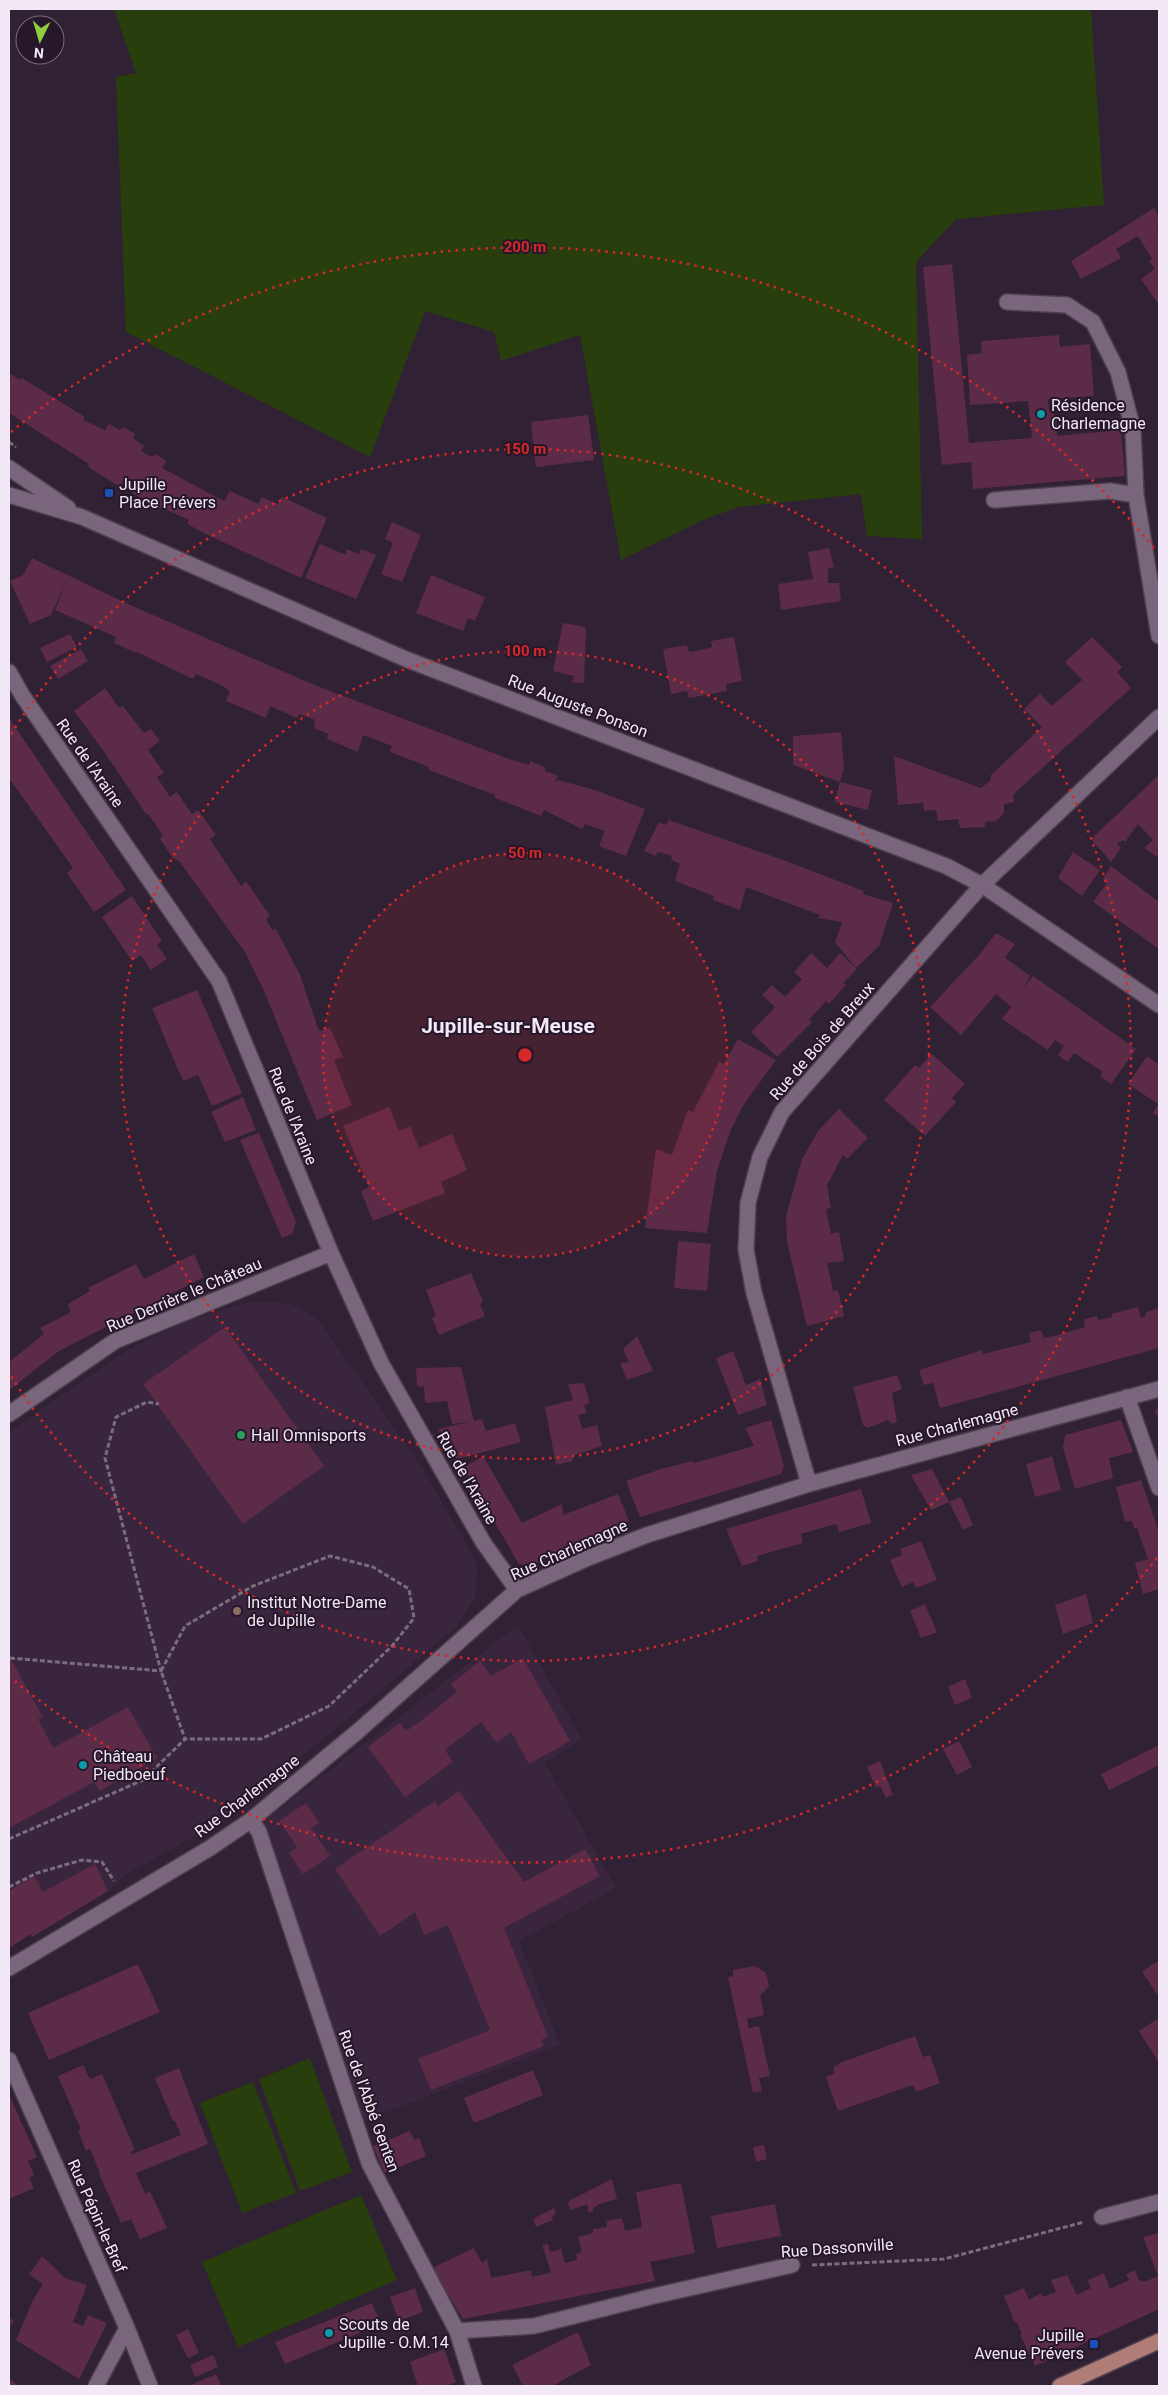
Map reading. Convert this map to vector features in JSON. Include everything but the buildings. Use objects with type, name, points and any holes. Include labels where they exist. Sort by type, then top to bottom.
[{"type":"main road","points":[[1060,2386],[1159,2341]]},
{"type":"street","points":[[1007,302],[1067,305],[1093,322],[1118,372],[1133,429],[1136,495],[1159,636]]},
{"type":"street","name":"Rue Auguste Ponson","points":[[9,468],[82,517]]},
{"type":"street","points":[[994,500],[1110,491],[1136,495]]},
{"type":"street","name":"Rue Auguste Ponson","points":[[9,495],[82,517],[408,660],[946,866],[982,885],[1159,1005]]},
{"type":"street","name":"Rue de l'Araine","points":[[9,672],[22,695],[219,981],[330,1252],[381,1363],[483,1542],[517,1590]]},
{"type":"street","name":"Rue de Bois de Breux","points":[[809,1484],[754,1293],[746,1250],[748,1203],[760,1156],[782,1112],[982,885],[1159,717]]},
{"type":"street","name":"Rue Derrière le Château","points":[[9,1414],[115,1341],[330,1252]]},
{"type":"street","name":"Rue Charlemagne","points":[[9,1968],[125,1899],[251,1820],[357,1732],[517,1590],[588,1558],[647,1535],[809,1484],[1127,1397],[1159,1390]]},
{"type":"street","points":[[1127,1397],[1159,1488]]},
{"type":"street","name":"Rue de l'Abbé Genten","points":[[251,1820],[259,1832],[369,2163],[457,2331],[474,2386]]},
{"type":"street","name":"Rue Pépin-le-Bref","points":[[9,2060],[127,2328],[150,2386]]},
{"type":"street","points":[[1102,2217],[1159,2202]]},
{"type":"street","name":"Rue Dassonville","points":[[457,2331],[534,2326],[654,2296],[792,2265]]},
{"type":"street","points":[[96,2386],[127,2328]]},
{"type":"path","points":[[159,1404],[147,1402],[116,1417],[105,1458],[161,1671],[185,1739]]},
{"type":"path","points":[[9,1839],[143,1780],[185,1739],[261,1739],[329,1706],[392,1646],[414,1618],[409,1589],[373,1567],[330,1556],[253,1586],[185,1626],[161,1671]]},
{"type":"path","points":[[10,1658],[161,1671]]},
{"type":"path","points":[[9,1887],[37,1873],[82,1860],[102,1862],[125,1899]]},
{"type":"path","name":"Rue Dassonville","points":[[792,2265],[944,2259],[1102,2217]]},
{"type":"shaded area","name":"Institut Notre-Dame de Jupille","points":[[253,1301],[291,1304],[318,1319],[422,1468],[470,1550],[478,1567],[475,1597],[457,1626],[333,1731],[211,1827],[127,1874],[108,1891],[32,1937],[30,1934],[9,1948],[9,1432],[126,1351],[184,1322]]},
{"type":"shaded area","points":[[518,1625],[582,1739],[545,1763],[616,1888],[519,1941],[560,2045],[360,2122],[264,1821]]},
{"type":"green space","points":[[114,9],[1091,9],[1104,205],[956,219],[916,262],[922,539],[867,536],[861,494],[738,507],[701,521],[621,560],[580,335],[501,361],[494,332],[425,311],[370,457],[126,332],[116,77],[136,73]]},
{"type":"green space","points":[[310,2058],[352,2172],[300,2191],[259,2079]]},
{"type":"green space","points":[[253,2082],[296,2193],[242,2213],[200,2103]]},
{"type":"green space","points":[[361,2195],[397,2280],[238,2347],[202,2262]]},
{"type":"place","name":"Résidence Charlemagne","points":[[1041,414]]},
{"type":"place","name":"Jupille Place Prévers","points":[[109,493]]},
{"type":"place","name":"Hall Omnisports","points":[[241,1435]]},
{"type":"place","name":"Institut Notre-Dame de Jupille","points":[[237,1611]]},
{"type":"place","name":"Château Piedboeuf","points":[[83,1765]]},
{"type":"place","name":"Scouts de Jupille - O.M.14","points":[[329,2333]]},
{"type":"place","name":"Jupille Avenue Prévers","points":[[1094,2344]]},
{"type":"district","name":"Jupille-sur-Meuse","points":[[508,1026]]}]
